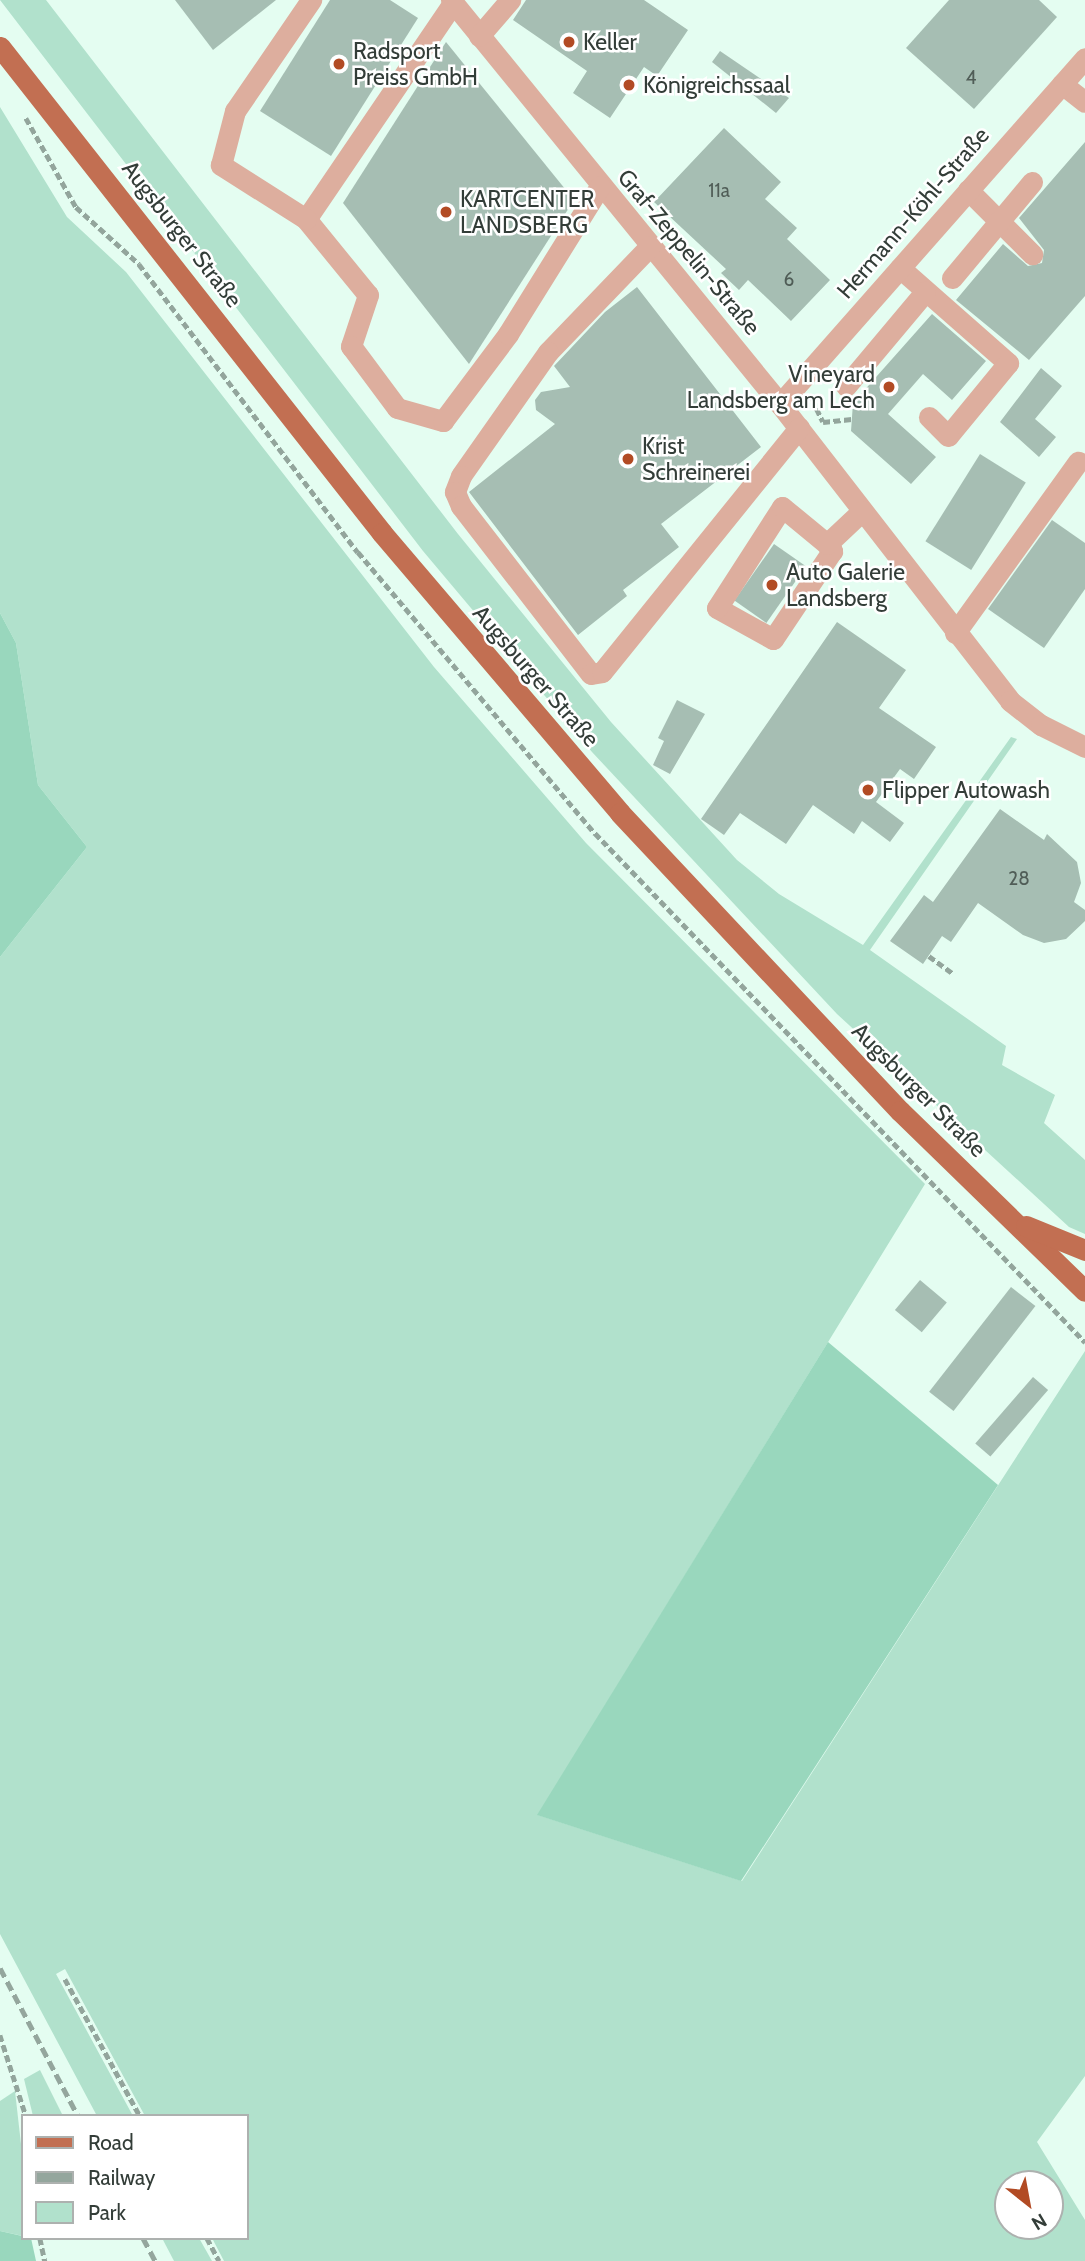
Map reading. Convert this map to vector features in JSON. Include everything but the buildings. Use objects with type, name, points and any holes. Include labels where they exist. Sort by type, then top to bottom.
[{"type":"main road","name":"Augsburger Straße","points":[[0,47],[476,648],[620,813],[780,985],[900,1111],[1085,1291]]},
{"type":"main road","points":[[1015,1222],[1085,1250]]},
{"type":"street","points":[[311,0],[235,111],[221,165],[306,219],[368,295],[351,346],[397,408],[443,421],[508,334],[600,186]]},
{"type":"street","points":[[480,36],[510,0]]},
{"type":"street","points":[[306,219],[452,2]]},
{"type":"street","name":"Graf-Zeppelin-Straße","points":[[452,2],[780,404],[1010,701],[1041,725],[1085,747]]},
{"type":"street","name":"Hermann-Köhl-Straße","points":[[780,404],[1085,58]]},
{"type":"street","points":[[1062,84],[1085,102]]},
{"type":"street","points":[[952,278],[1032,182]]},
{"type":"street","points":[[968,190],[1032,254]]},
{"type":"street","points":[[650,246],[548,352],[503,413],[455,492],[461,506],[591,674],[602,673],[799,428]]},
{"type":"street","points":[[900,268],[1008,363],[947,436],[929,417]]},
{"type":"street","points":[[846,386],[925,292]]},
{"type":"street","points":[[955,632],[1078,462]]},
{"type":"street","points":[[782,507],[827,544],[832,551],[773,639],[718,608],[782,507]]},
{"type":"street","points":[[827,544],[862,511]]},
{"type":"path","points":[[802,380],[823,422],[852,419]]},
{"type":"path","points":[[929,956],[954,974]]},
{"type":"path","points":[[65,1979],[139,2114]]},
{"type":"path","points":[[0,2035],[25,2114]]},
{"type":"path","points":[[40,2240],[44,2261]]},
{"type":"path","points":[[207,2240],[219,2261]]},
{"type":"green space","points":[[0,0],[46,0],[458,534],[611,722],[737,860],[779,894],[863,945],[1011,737],[1017,739],[870,950],[1006,1046],[1002,1065],[1055,1095],[1044,1123],[1085,1160],[1085,1234],[1069,1227],[837,1014],[592,752],[423,551]]},
{"type":"green space","points":[[0,107],[67,217],[126,272],[434,667],[586,843],[925,1184],[538,1815],[742,1881],[1085,1351],[1085,2076],[1037,2142],[1054,2170],[994,2170],[994,2240],[1064,2240],[1064,2186],[1085,2220],[1085,2261],[224,2261],[213,2240],[248,2240],[248,2114],[144,2114],[65,1969],[56,1974],[132,2114],[96,2114],[0,1934],[0,957],[87,847],[38,785],[16,643],[0,613]]},
{"type":"green space","points":[[0,613],[16,643],[38,785],[87,847],[0,957]]},
{"type":"green space","points":[[828,1342],[998,1485],[741,1881],[537,1815]]},
{"type":"green space","points":[[40,2070],[62,2114],[33,2114],[24,2079]]},
{"type":"green space","points":[[15,2091],[21,2144],[21,2236],[0,2231],[0,2101]]},
{"type":"green space","points":[[0,2231],[21,2236],[21,2240],[31,2240],[36,2261],[0,2261]]},
{"type":"green space","points":[[163,2240],[200,2240],[212,2261],[174,2261]]},
{"type":"railway","points":[[0,1968],[77,2114]]},
{"type":"railway","points":[[144,2240],[155,2261]]},
{"type":"place","name":"Keller","points":[[569,42]]},
{"type":"place","name":"Radsport Preiss GmbH","points":[[339,64]]},
{"type":"place","name":"Königreichssaal","points":[[629,85]]},
{"type":"place","name":"KARTCENTER LANDSBERG","points":[[446,212]]},
{"type":"place","name":"Vineyard Landsberg am Lech","points":[[889,387]]},
{"type":"place","name":"Krist Schreinerei","points":[[628,459]]},
{"type":"place","name":"Auto Galerie Landsberg","points":[[772,585]]},
{"type":"place","name":"Flipper Autowash","points":[[868,790]]}]
